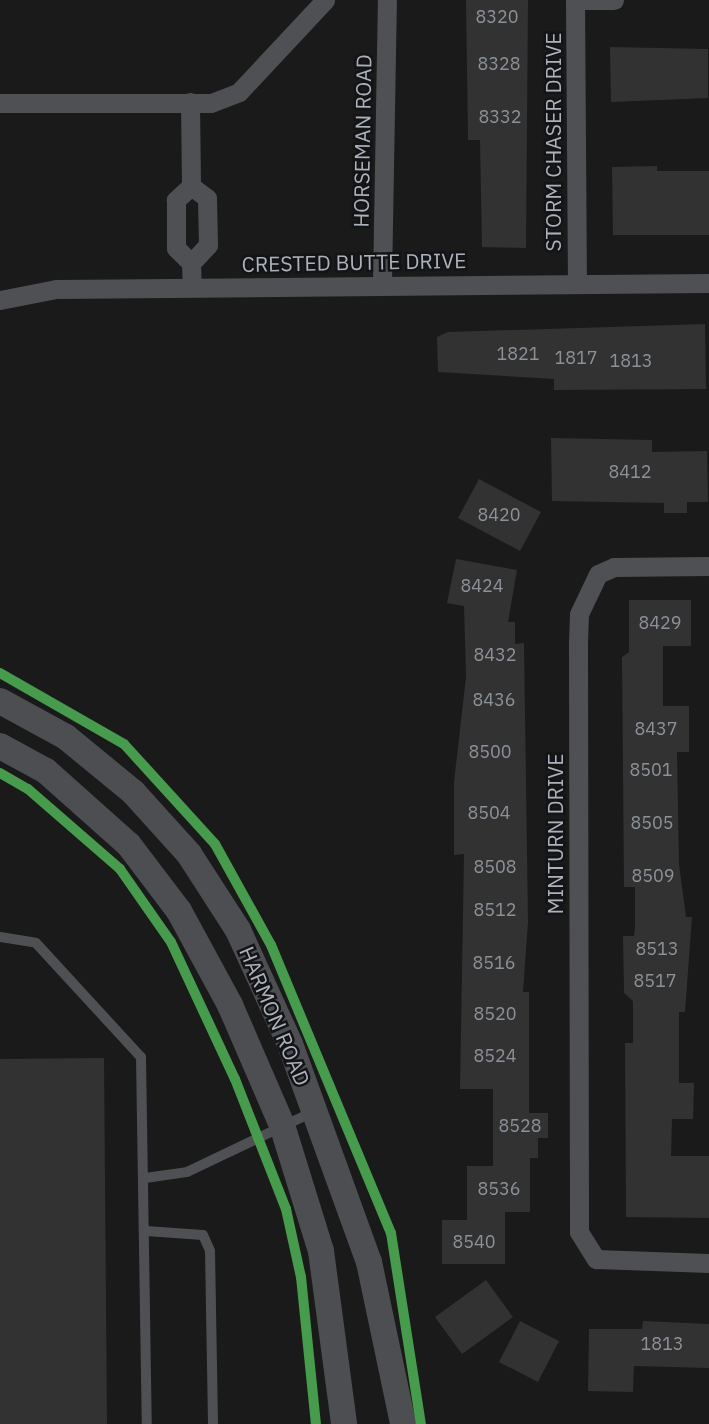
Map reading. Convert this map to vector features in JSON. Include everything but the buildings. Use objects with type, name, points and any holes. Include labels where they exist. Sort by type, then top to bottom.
[{"type":"street","points":[[0,103],[211,103],[239,92],[325,0]]},
{"type":"street","name":"HORSEMAN ROAD","points":[[382,282],[387,0]]},
{"type":"street","points":[[575,0],[614,0]]},
{"type":"street","name":"STORM CHASER DRIVE","points":[[575,0],[577,284]]},
{"type":"street","points":[[190,102],[191,186],[176,200],[176,248],[191,262]]},
{"type":"street","points":[[191,186],[207,198],[208,245],[191,262],[191,286]]},
{"type":"street","name":"CRESTED BUTTE DRIVE","points":[[0,300],[56,289],[382,282],[709,282]]},
{"type":"street","name":"MINTURN DRIVE","points":[[709,566],[614,567],[598,574],[579,614],[578,1212],[585,1248],[596,1259],[709,1263]]},
{"type":"street","name":"HARMON ROAD","points":[[0,701],[66,737],[133,792],[189,854],[238,930],[314,1111],[369,1262],[403,1424]]},
{"type":"street","name":"HARMON ROAD","points":[[0,746],[46,771],[129,845],[179,911],[230,1005],[282,1125],[321,1251],[344,1424]]},
{"type":"lane","points":[[0,937],[36,943],[141,1057],[146,1231],[147,1424]]},
{"type":"lane","points":[[145,1178],[187,1172],[314,1111]]},
{"type":"lane","points":[[146,1231],[203,1235],[210,1251],[213,1424]]},
{"type":"cycle path","points":[[0,673],[124,744],[215,844],[271,945],[391,1233],[421,1424]]},
{"type":"cycle path","points":[[0,773],[28,789],[120,869],[171,942],[235,1079],[286,1209],[301,1277],[316,1424]]}]
